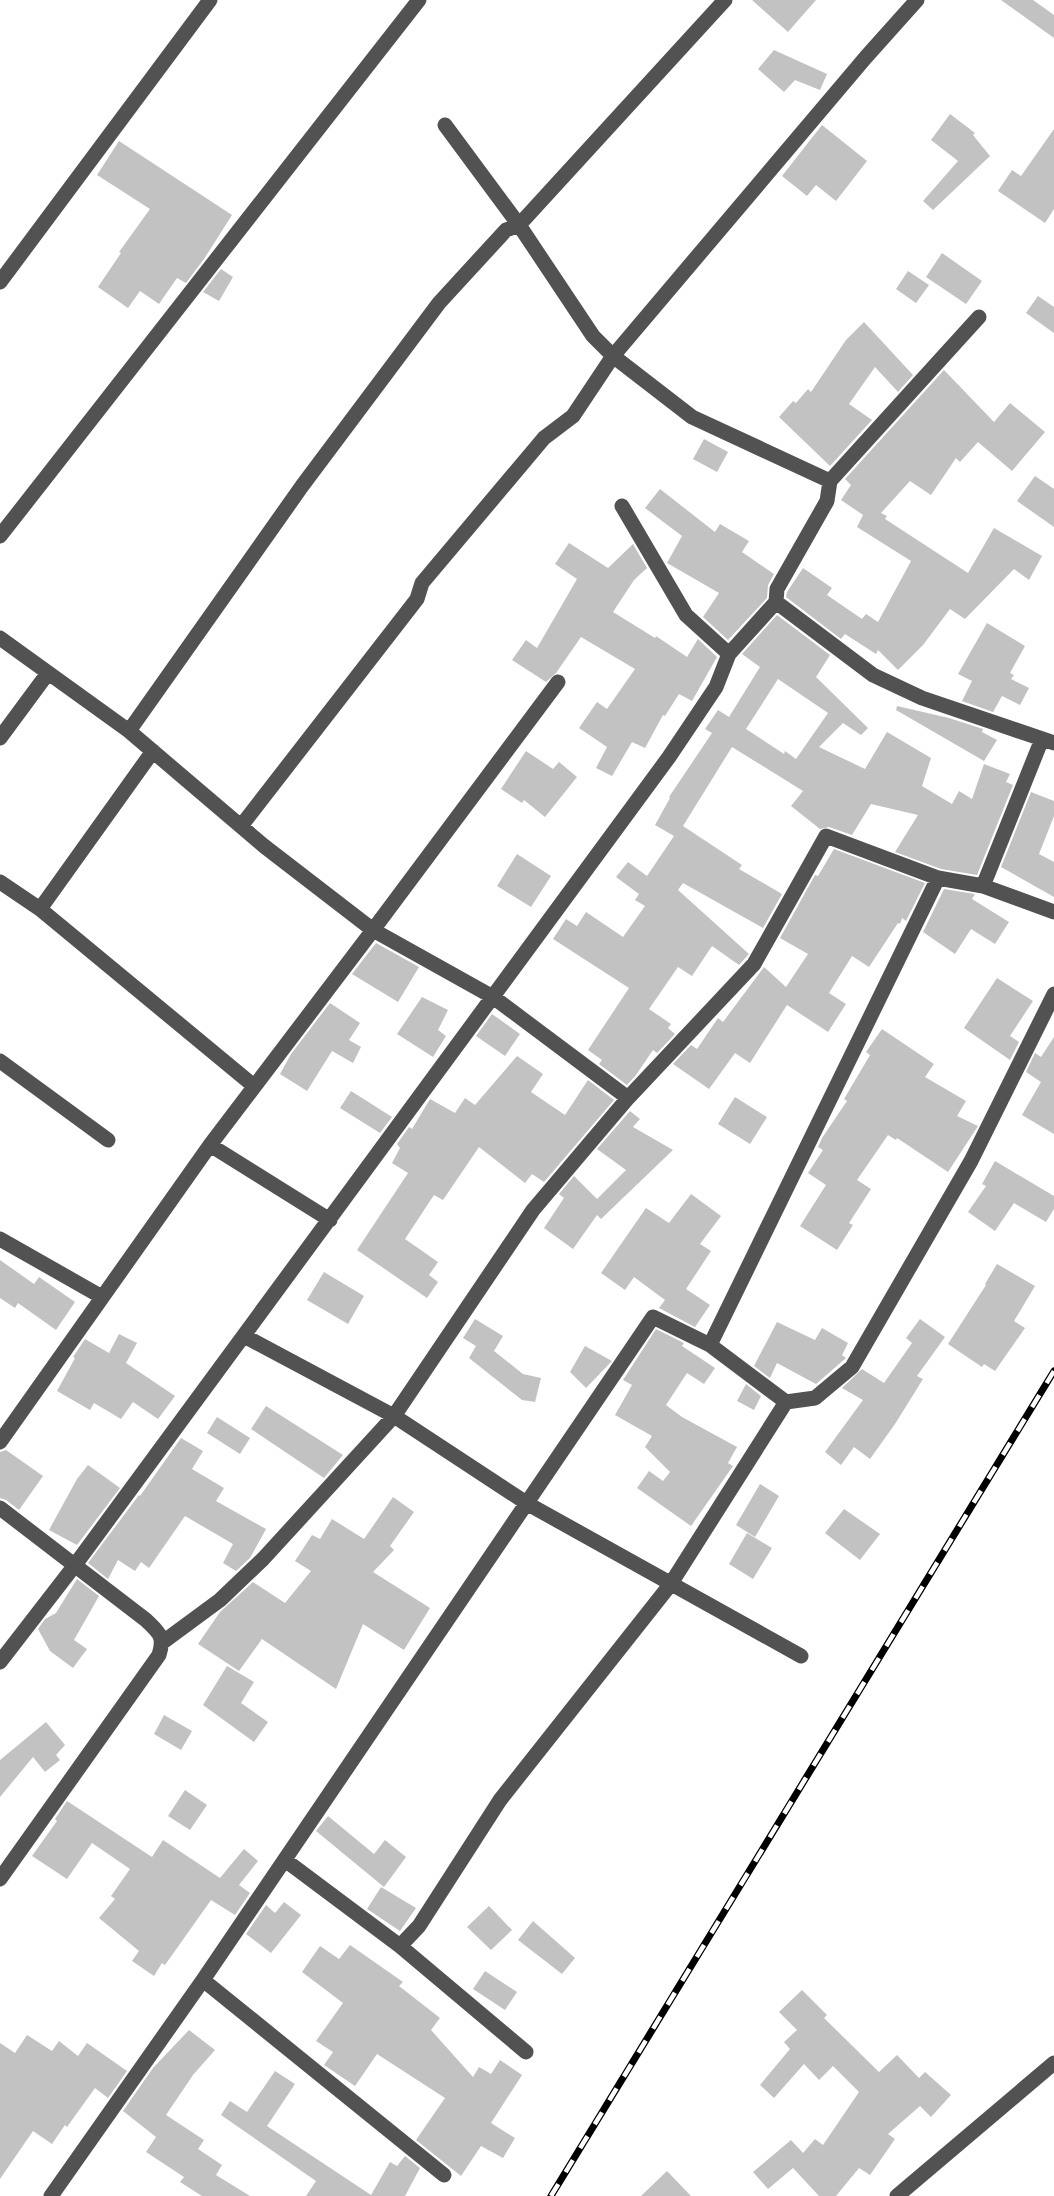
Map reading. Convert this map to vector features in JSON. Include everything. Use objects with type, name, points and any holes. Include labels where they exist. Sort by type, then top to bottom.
[{"type":"street","points":[[0,282],[210,0]]},
{"type":"street","points":[[0,536],[419,0]]},
{"type":"street","points":[[129,731],[302,486],[438,303],[506,230],[519,225],[725,0]]},
{"type":"street","points":[[241,826],[417,599],[422,583],[544,438],[573,416],[613,356],[917,0]]},
{"type":"street","points":[[445,125],[519,225],[593,336],[613,356],[692,417],[830,481]]},
{"type":"street","points":[[0,1662],[75,1565],[669,757],[716,687],[729,654],[776,602],[777,589],[827,501],[830,481],[979,317]]},
{"type":"street","points":[[622,506],[686,615],[729,654]]},
{"type":"street","points":[[776,602],[873,675],[922,698],[1048,741],[983,886]]},
{"type":"street","points":[[0,638],[129,731],[241,826],[373,930],[492,997],[628,1098]]},
{"type":"street","points":[[0,738],[48,673]]},
{"type":"street","points":[[0,1442],[210,1145],[558,682]]},
{"type":"street","points":[[40,909],[153,751]]},
{"type":"street","points":[[0,1879],[159,1655],[163,1642],[220,1600],[255,1567],[394,1416],[533,1210],[628,1098],[754,964],[826,836],[938,878],[983,886],[1054,912]]},
{"type":"street","points":[[710,1344],[938,878]]},
{"type":"street","points":[[0,882],[40,909],[254,1086]]},
{"type":"street","points":[[51,2196],[203,1980],[653,1317],[710,1344],[786,1402],[815,1398],[852,1367],[971,1161],[1054,994]]},
{"type":"street","points":[[0,1061],[108,1140]]},
{"type":"street","points":[[210,1145],[330,1220]]},
{"type":"street","points":[[0,1239],[102,1297]]},
{"type":"street","points":[[244,1336],[394,1416],[528,1504],[801,1656]]},
{"type":"street","points":[[400,1946],[419,1926],[500,1800],[670,1585],[786,1402]]},
{"type":"street","points":[[0,1508],[146,1620],[159,1633],[163,1642]]},
{"type":"street","points":[[285,1860],[400,1946],[526,2052]]},
{"type":"street","points":[[203,1980],[444,2175]]},
{"type":"street","points":[[897,2196],[1054,2062]]},
{"type":"building","points":[[752,0],[816,0],[788,32]]},
{"type":"building","points":[[1001,0],[1033,0],[1054,15],[1054,38]]},
{"type":"building","points":[[774,50],[827,74],[820,90],[795,80],[784,92],[758,69]]},
{"type":"building","points":[[950,114],[975,133],[973,135],[990,156],[933,210],[923,201],[958,161],[931,140]]},
{"type":"building","points":[[822,125],[867,161],[836,201],[816,185],[807,196],[782,176]]},
{"type":"building","points":[[1054,129],[1054,209],[1045,223],[998,191],[1012,170],[1021,176]]},
{"type":"building","points":[[119,141],[232,215],[186,283],[177,278],[159,304],[140,291],[128,308],[98,287],[121,253],[119,252],[150,209],[97,175]]},
{"type":"building","points":[[942,253],[982,281],[966,304],[926,277]]},
{"type":"building","points":[[221,269],[233,277],[219,301],[203,292]]},
{"type":"building","points":[[908,271],[929,285],[916,303],[896,289]]},
{"type":"building","points":[[1038,296],[1054,307],[1054,333],[1026,313]]},
{"type":"building","points":[[864,322],[913,375],[898,392],[875,367],[849,404],[872,420],[830,466],[779,417],[808,389],[811,392],[846,340]]},
{"type":"building","points":[[944,370],[994,422],[1010,403],[1045,432],[1012,471],[978,442],[960,462],[956,458],[931,495],[910,481],[881,513],[887,516],[885,519],[968,573],[994,528],[1042,556],[1029,580],[1014,569],[965,619],[950,609],[923,645],[898,670],[878,650],[876,654],[845,634],[841,639],[786,597],[803,568],[832,588],[827,595],[862,619],[866,614],[878,622],[911,561],[857,527],[863,515],[841,500],[851,485],[845,479]]},
{"type":"building","points":[[704,439],[728,452],[717,472],[693,459]]},
{"type":"building","points":[[1035,476],[1054,489],[1054,527],[1017,501]]},
{"type":"building","points":[[660,489],[715,532],[720,524],[749,541],[742,552],[774,574],[768,585],[767,598],[728,640],[703,617],[719,593],[667,563],[682,536],[645,508]]},
{"type":"building","points":[[569,543],[608,568],[633,544],[647,568],[634,580],[613,612],[655,638],[656,636],[687,657],[698,639],[717,657],[692,701],[679,694],[665,716],[663,715],[645,748],[632,742],[612,776],[596,768],[607,747],[579,728],[597,702],[607,709],[635,669],[581,637],[556,673],[546,682],[512,660],[526,640],[537,648],[577,579],[555,564]]},
{"type":"building","points":[[777,615],[830,655],[816,677],[868,728],[861,735],[843,723],[819,747],[865,769],[887,732],[931,758],[922,786],[952,804],[959,791],[972,799],[984,764],[1010,774],[1006,782],[1013,785],[977,875],[941,869],[895,852],[918,815],[871,804],[852,835],[829,827],[820,829],[791,806],[803,791],[732,747],[683,826],[742,865],[739,869],[782,894],[763,928],[683,883],[678,890],[749,954],[739,965],[712,946],[692,976],[678,967],[649,1009],[671,1024],[668,1028],[675,1034],[657,1053],[653,1050],[627,1085],[599,1064],[602,1060],[588,1050],[629,988],[553,939],[566,919],[577,926],[586,912],[623,937],[645,906],[635,900],[639,894],[616,877],[628,862],[647,876],[674,836],[655,825],[669,797],[712,733],[705,729],[718,710],[729,717],[760,667],[742,654]],"holes":[[[778,679],[828,713],[796,759],[785,751],[784,754],[746,729]]]},
{"type":"building","points":[[987,623],[1025,646],[1010,673],[1014,675],[1011,679],[1029,688],[1020,705],[1002,696],[993,712],[962,701],[972,681],[958,674]]},
{"type":"building","points":[[897,706],[949,718],[983,729],[982,732],[997,740],[984,761],[896,710]]},
{"type":"building","points":[[526,751],[553,769],[559,762],[577,777],[545,817],[524,800],[522,803],[501,789]]},
{"type":"building","points":[[1031,792],[1054,801],[1054,816],[1039,854],[1054,862],[1054,897],[1001,867]]},
{"type":"building","points":[[834,849],[925,883],[906,921],[902,918],[869,967],[852,956],[829,993],[846,1004],[828,1032],[787,1005],[750,1063],[735,1053],[709,1089],[673,1064],[691,1045],[697,1049],[718,1018],[723,1022],[764,967],[786,987],[808,954],[780,938],[815,875],[818,876]]},
{"type":"building","points":[[517,854],[551,876],[531,907],[497,886]]},
{"type":"building","points":[[944,889],[975,894],[972,899],[1009,922],[995,944],[971,929],[955,954],[923,932]]},
{"type":"building","points":[[376,943],[419,967],[398,1002],[352,974]]},
{"type":"building","points":[[997,978],[1033,1001],[1010,1036],[1019,1042],[1010,1060],[964,1028]]},
{"type":"building","points":[[422,997],[448,1010],[438,1030],[446,1036],[433,1057],[397,1034]]},
{"type":"building","points":[[330,1003],[360,1023],[349,1040],[361,1047],[353,1063],[332,1051],[307,1091],[280,1074],[291,1054]]},
{"type":"building","points":[[492,1014],[520,1034],[505,1056],[476,1036]]},
{"type":"building","points":[[882,1029],[934,1064],[925,1077],[966,1101],[957,1116],[978,1126],[948,1172],[897,1138],[896,1140],[888,1135],[857,1180],[871,1189],[849,1223],[853,1225],[837,1250],[800,1226],[826,1185],[808,1173],[823,1150],[818,1147],[822,1138],[847,1101],[844,1099],[870,1055],[866,1052]]},
{"type":"building","points":[[1054,1037],[1054,1134],[1022,1115],[1041,1082],[1026,1072],[1035,1053],[1041,1057]]},
{"type":"building","points":[[517,1056],[543,1074],[531,1092],[565,1115],[588,1080],[614,1100],[544,1182],[532,1174],[525,1183],[479,1147],[443,1200],[434,1195],[405,1239],[438,1262],[429,1275],[438,1282],[427,1298],[357,1250],[408,1173],[392,1163],[400,1148],[397,1144],[409,1127],[412,1129],[430,1099],[455,1113],[465,1098],[475,1105]]},
{"type":"building","points":[[351,1091],[392,1117],[380,1133],[340,1108]]},
{"type":"building","points":[[735,1097],[767,1117],[750,1144],[718,1124]]},
{"type":"building","points":[[630,1111],[640,1119],[633,1127],[673,1150],[601,1219],[597,1215],[573,1249],[544,1228],[564,1198],[559,1194],[574,1176],[597,1199],[626,1170],[597,1149]]},
{"type":"building","points":[[995,1161],[1054,1196],[1054,1209],[1046,1222],[1014,1203],[995,1231],[968,1212],[986,1186],[982,1184]]},
{"type":"building","points":[[691,1194],[721,1216],[700,1244],[711,1251],[686,1289],[710,1305],[695,1327],[659,1308],[665,1300],[634,1277],[625,1290],[601,1273],[646,1208],[669,1223]]},
{"type":"building","points":[[0,1260],[34,1284],[39,1277],[75,1302],[56,1330],[18,1303],[15,1308],[0,1298]]},
{"type":"building","points":[[997,1264],[1035,1286],[1014,1321],[1025,1328],[995,1371],[984,1364],[982,1367],[948,1344]]},
{"type":"building","points":[[324,1272],[364,1296],[348,1324],[307,1300]]},
{"type":"building","points":[[475,1319],[503,1336],[494,1351],[523,1374],[541,1378],[535,1402],[522,1400],[469,1358],[476,1346],[463,1338]]},
{"type":"building","points":[[920,1319],[945,1337],[917,1376],[923,1379],[870,1459],[854,1447],[841,1465],[825,1452],[863,1400],[842,1388],[862,1369],[884,1383],[912,1343],[906,1338]]},
{"type":"building","points":[[777,1322],[815,1340],[822,1328],[848,1343],[842,1355],[846,1358],[816,1384],[777,1363],[770,1378],[754,1366]]},
{"type":"building","points":[[656,1329],[684,1343],[682,1346],[715,1368],[704,1384],[687,1373],[666,1405],[682,1417],[737,1447],[728,1463],[733,1466],[691,1526],[637,1488],[649,1471],[663,1481],[670,1472],[645,1447],[652,1436],[615,1415],[632,1385],[623,1380]]},
{"type":"building","points":[[119,1334],[137,1343],[126,1363],[175,1396],[158,1419],[133,1402],[121,1419],[94,1403],[90,1410],[57,1391],[75,1358],[73,1357],[85,1339],[109,1353]]},
{"type":"building","points":[[585,1346],[612,1361],[586,1388],[570,1372]]},
{"type":"building","points":[[746,1384],[761,1396],[754,1410],[737,1401]]},
{"type":"building","points":[[266,1406],[343,1455],[324,1478],[251,1429]]},
{"type":"building","points":[[217,1417],[250,1438],[240,1454],[207,1433]]},
{"type":"building","points":[[181,1438],[203,1451],[192,1469],[224,1488],[216,1501],[266,1529],[250,1558],[236,1571],[223,1563],[233,1544],[185,1516],[149,1568],[141,1562],[135,1571],[118,1560],[108,1579],[88,1563]]},
{"type":"building","points":[[6,1450],[43,1476],[19,1510],[0,1498],[0,1452]]},
{"type":"building","points":[[88,1465],[120,1488],[77,1545],[49,1530],[77,1479]]},
{"type":"building","points":[[760,1484],[779,1496],[755,1537],[736,1525]]},
{"type":"building","points":[[393,1497],[414,1512],[390,1546],[394,1550],[373,1572],[430,1608],[404,1650],[363,1624],[336,1689],[262,1639],[239,1671],[198,1644],[220,1612],[253,1582],[285,1603],[311,1571],[295,1561],[312,1535],[320,1539],[332,1519],[364,1539]]},
{"type":"building","points":[[844,1509],[880,1534],[860,1560],[825,1533]]},
{"type":"building","points":[[747,1533],[772,1548],[753,1579],[729,1564]]},
{"type":"building","points":[[77,1579],[99,1596],[74,1640],[87,1649],[73,1668],[50,1651],[38,1629],[45,1619],[56,1613]]},
{"type":"building","points":[[227,1666],[254,1682],[241,1703],[268,1722],[254,1742],[203,1705]]},
{"type":"building","points":[[164,1715],[192,1731],[181,1750],[154,1734]]},
{"type":"building","points":[[46,1722],[65,1745],[56,1755],[60,1760],[45,1772],[33,1757],[0,1797],[0,1760]]},
{"type":"building","points":[[185,1790],[207,1805],[190,1830],[168,1816]]},
{"type":"building","points":[[67,1801],[152,1857],[163,1840],[220,1878],[244,1849],[258,1861],[239,1885],[250,1893],[235,1915],[211,1900],[165,1965],[162,1963],[154,1976],[132,1961],[139,1951],[99,1918],[115,1899],[111,1896],[130,1869],[92,1843],[67,1879],[32,1856],[57,1821],[55,1819]]},
{"type":"building","points":[[328,1816],[374,1854],[385,1840],[406,1857],[384,1887],[316,1831]]},
{"type":"building","points":[[381,1887],[416,1908],[400,1931],[367,1909]]},
{"type":"building","points":[[284,1902],[301,1915],[271,1953],[246,1934],[266,1905],[275,1913]]},
{"type":"building","points":[[489,1906],[512,1930],[491,1950],[467,1927]]},
{"type":"building","points":[[533,1921],[575,1958],[562,1974],[518,1940]]},
{"type":"building","points":[[350,1945],[403,1982],[399,1986],[440,2018],[431,2030],[473,2077],[479,2067],[491,2074],[500,2060],[522,2075],[491,2123],[515,2138],[503,2158],[481,2146],[461,2176],[416,2140],[445,2098],[377,2054],[355,2086],[324,2065],[333,2052],[316,2041],[343,2003],[302,1972],[320,1946],[339,1959]]},
{"type":"building","points":[[485,1971],[517,1992],[505,2010],[473,1989]]},
{"type":"building","points":[[802,1990],[827,2015],[824,2018],[879,2072],[897,2055],[919,2078],[925,2072],[951,2095],[931,2117],[920,2106],[888,2134],[895,2139],[870,2175],[859,2168],[836,2196],[819,2196],[793,2168],[768,2189],[753,2172],[791,2140],[803,2153],[815,2139],[823,2145],[859,2092],[833,2066],[819,2080],[804,2064],[774,2098],[760,2085],[790,2049],[784,2042],[797,2030],[779,2012]]},
{"type":"building","points":[[189,2030],[215,2050],[193,2075],[166,2115],[204,2140],[198,2149],[222,2165],[216,2175],[250,2196],[202,2196],[180,2182],[184,2177],[146,2152],[156,2137],[123,2111],[153,2068]]},
{"type":"building","points":[[27,2035],[52,2051],[59,2041],[78,2056],[87,2043],[127,2071],[108,2098],[95,2088],[52,2144],[33,2131],[0,2179],[0,2043],[15,2053]]},
{"type":"building","points":[[275,2071],[295,2084],[267,2126],[371,2195],[390,2162],[397,2166],[405,2156],[420,2168],[405,2196],[306,2196],[316,2181],[221,2115],[230,2101],[247,2112]]},
{"type":"building","points":[[667,2171],[691,2196],[641,2196]]},
{"type":"railway","points":[[551,2196],[1054,1371]]}]
